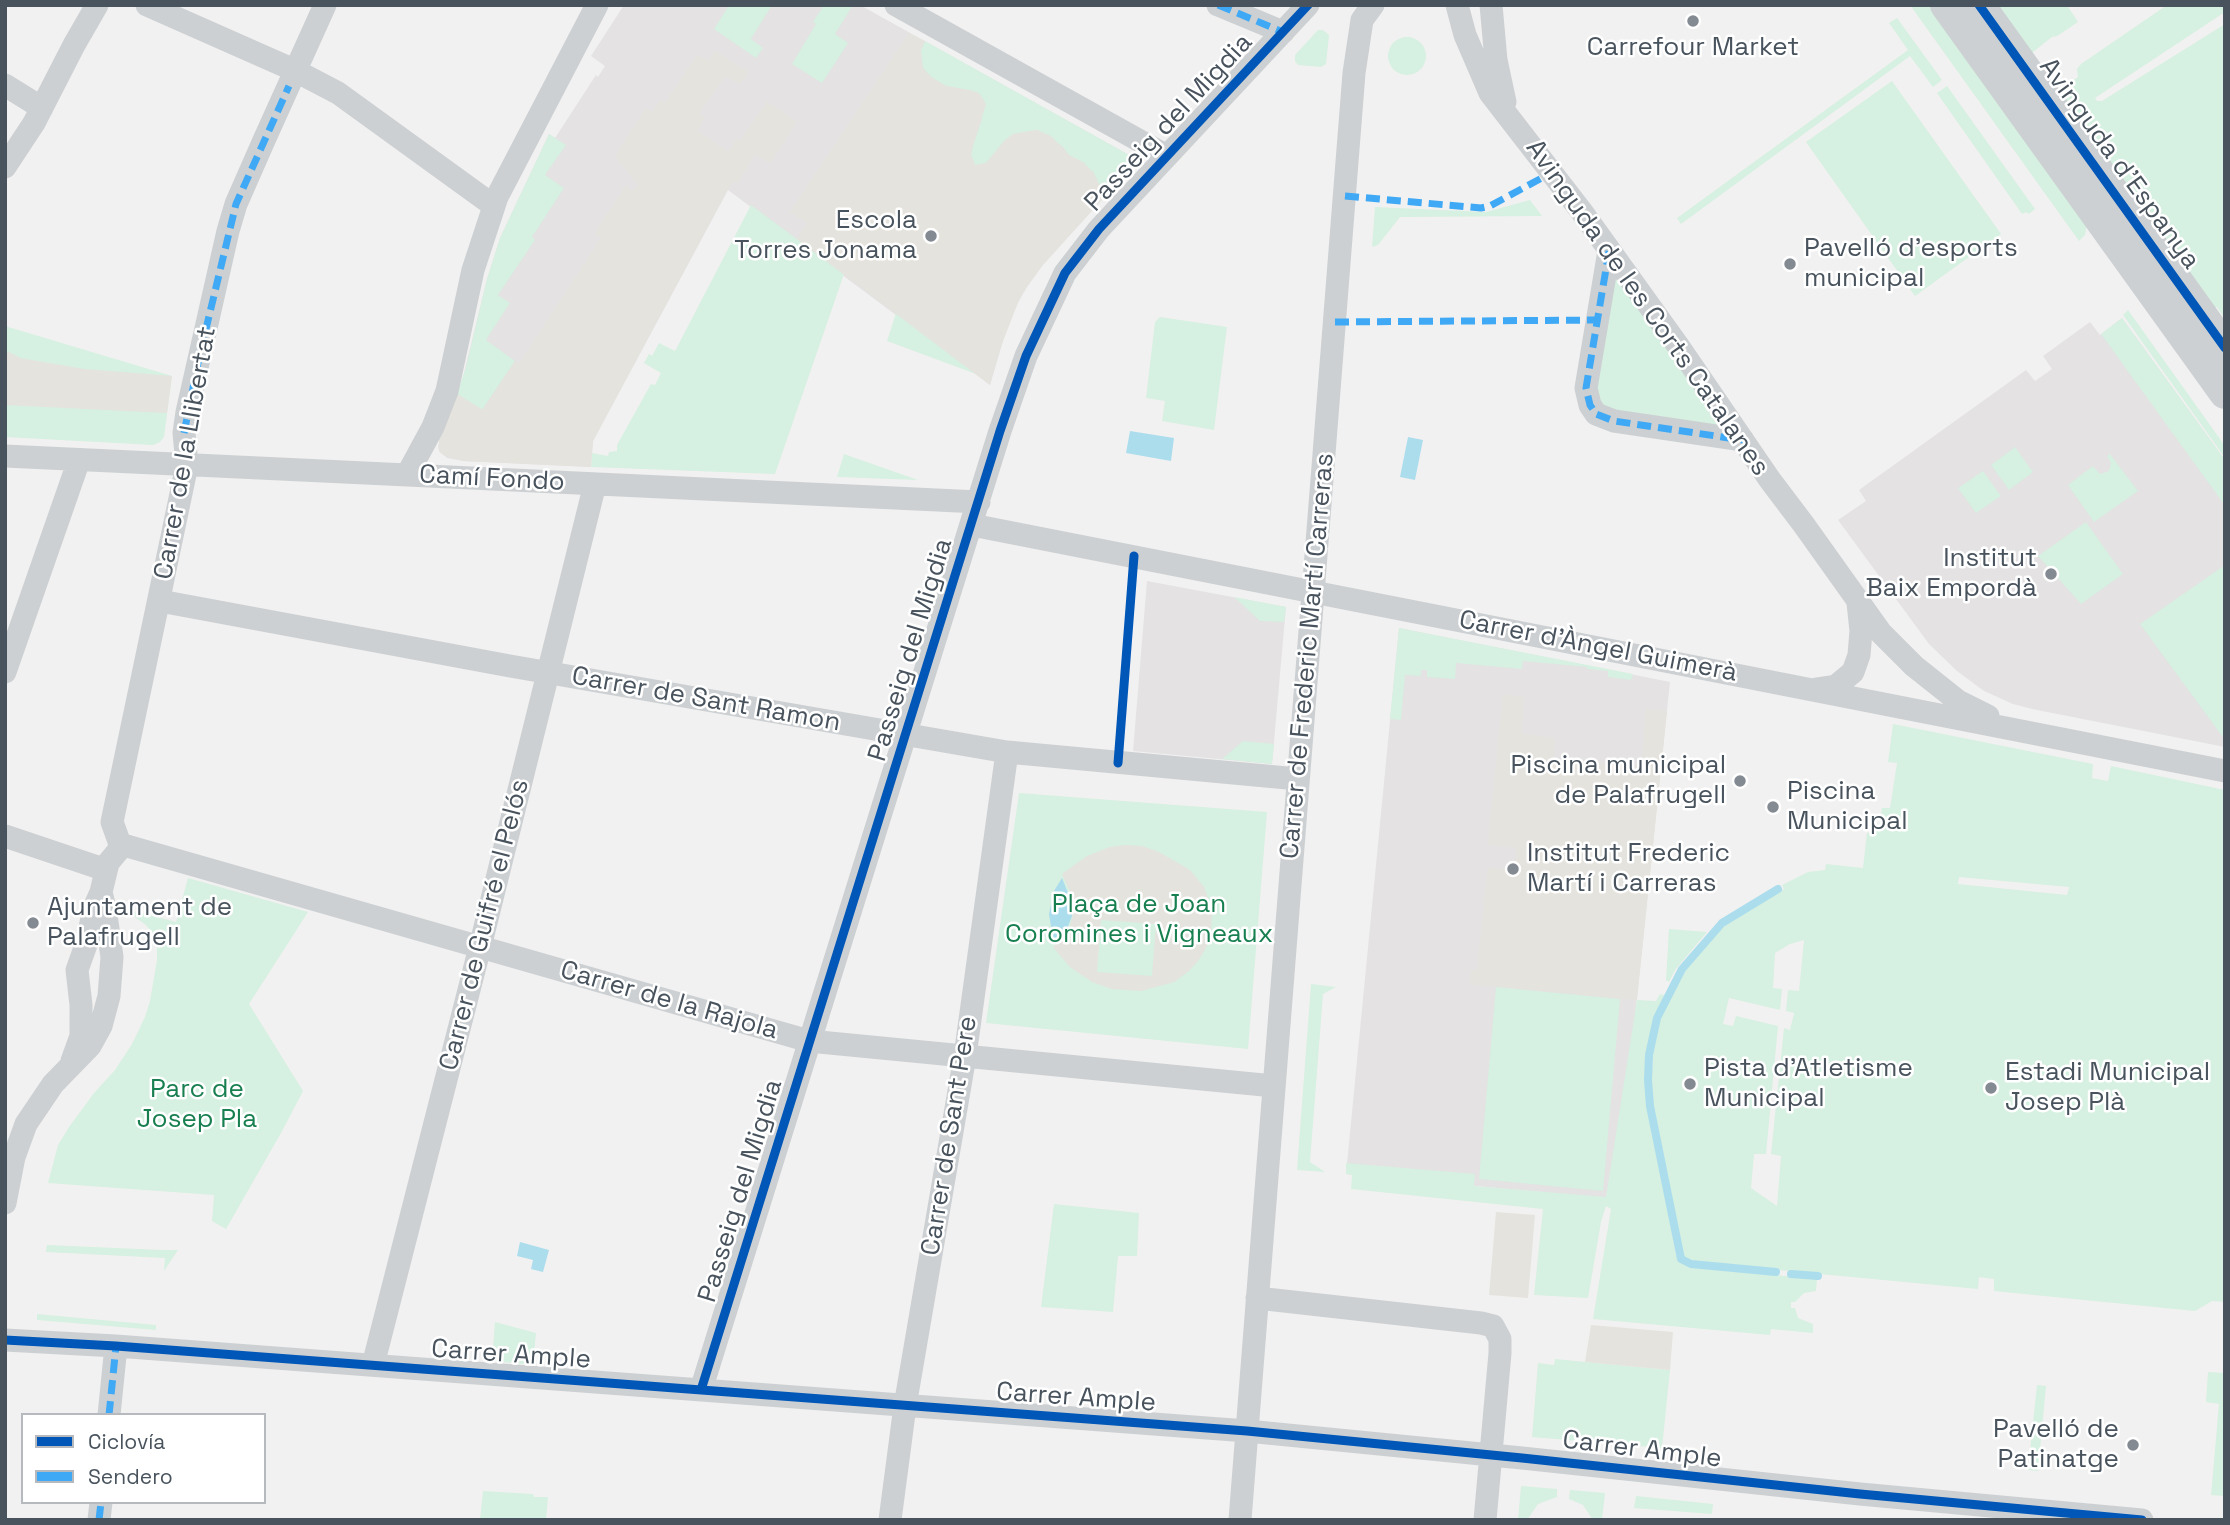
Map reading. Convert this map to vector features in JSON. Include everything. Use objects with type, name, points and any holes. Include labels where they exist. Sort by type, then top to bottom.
[{"type":"main road","name":"Avinguda d'Espanya","points":[[1946,5],[2225,393]]},
{"type":"main road","name":"Avinguda d'Espanya","points":[[1979,5],[2225,348]]},
{"type":"street","points":[[5,167],[42,108],[97,5]]},
{"type":"street","points":[[147,5],[294,70],[338,93],[494,205]]},
{"type":"street","name":"Carrer de la Llibertat","points":[[120,844],[112,822],[187,465],[184,433],[199,358],[236,204],[325,5]]},
{"type":"street","points":[[407,475],[433,428],[447,391],[473,270],[494,205],[597,5]]},
{"type":"street","points":[[896,5],[1167,156]]},
{"type":"street","points":[[1218,5],[1283,33]]},
{"type":"street","name":"Passeig del Migdia","points":[[701,1390],[1026,356],[1065,272],[1099,229],[1308,5]]},
{"type":"street","name":"Carrer de Frederic Martí Carreras","points":[[1240,1520],[1354,73],[1363,20],[1373,5]]},
{"type":"street","name":"Avinguda de les Corts Catalanes","points":[[1457,5],[1465,35],[1490,93],[1609,251],[1857,601],[1889,641],[1914,666],[1958,701],[1991,717],[2037,733]]},
{"type":"street","points":[[1491,5],[1496,60],[1503,97],[1520,130]]},
{"type":"street","points":[[5,85],[42,108]]},
{"type":"street","points":[[1609,251],[1586,388],[1590,405],[1596,414],[1614,421],[1743,440]]},
{"type":"street","name":"Camí Fondo","points":[[5,456],[979,502]]},
{"type":"street","points":[[5,672],[79,460]]},
{"type":"street","name":"Carrer de Guifré el Pelós","points":[[373,1365],[481,947],[595,484]]},
{"type":"street","name":"Carrer d'Àngel Guimerà","points":[[972,525],[2225,771]]},
{"type":"street","name":"Carrer de Sant Ramon","points":[[160,601],[548,673],[1007,752],[1298,779]]},
{"type":"street","name":"Avinguda de les Corts Catalanes","points":[[1813,690],[1836,686],[1853,671],[1859,655],[1861,631],[1857,601]]},
{"type":"street","name":"Carrer de Sant Pere","points":[[890,1520],[905,1406],[965,1056],[1007,752]]},
{"type":"street","points":[[5,836],[106,870]]},
{"type":"street","points":[[71,1064],[81,1036],[78,973],[80,958],[87,942],[108,863],[120,844]]},
{"type":"street","name":"Carrer de la Rajola","points":[[120,844],[809,1041],[1274,1086]]},
{"type":"street","points":[[5,1203],[13,1157],[26,1124],[38,1104],[98,1035],[102,1026],[111,978],[111,942],[101,892]]},
{"type":"street","points":[[101,958],[108,963],[111,978],[98,994],[85,992],[78,973],[86,959],[101,958]]},
{"type":"street","points":[[1257,1298],[1493,1326],[1498,1332],[1500,1346],[1485,1520]]},
{"type":"street","name":"Carrer Ample","points":[[5,1340],[116,1346],[1247,1431],[2142,1520]]},
{"type":"street","points":[[110,1413],[116,1346]]},
{"type":"shaded area","name":"Escola Torres Jonama","points":[[624,5],[860,5],[1138,160],[1042,266],[1027,287],[1006,331],[990,385],[728,190],[593,441],[591,467],[447,458],[439,451],[438,446],[463,377],[500,238],[549,134],[555,138],[596,75],[598,77],[605,66],[591,56]]},
{"type":"shaded area","name":"Institut Baix Empordà","points":[[2122,318],[2225,460],[2225,747],[2032,709],[1984,691],[1957,671],[1929,644],[1838,520],[1866,501],[1859,490],[2026,370],[2035,381],[2052,369],[2043,356],[2090,322],[2100,335]]},
{"type":"shaded area","points":[[1147,581],[1286,607],[1272,764],[1133,751]]},
{"type":"shaded area","name":"Institut Frederic Martí i Carreras","points":[[1399,628],[1670,682],[1632,1045],[1606,1198],[1346,1174]]},
{"type":"green space","points":[[729,5],[772,5],[751,39],[763,48],[756,58],[714,29]]},
{"type":"green space","points":[[824,5],[853,5],[835,34],[848,43],[822,83],[792,64]]},
{"type":"green space","points":[[1910,5],[1931,5],[2087,224],[2085,235],[2079,241]]},
{"type":"green space","points":[[1996,5],[2067,5],[2078,22],[2052,37],[2028,56]]},
{"type":"green space","points":[[2167,5],[2225,5],[2225,12],[2095,98],[2102,101],[2225,24],[2225,319],[2217,307],[2211,310],[2055,93],[2078,77],[2077,69],[2081,64]]},
{"type":"green space","points":[[1897,18],[1942,80],[1933,87],[1910,56],[1681,224],[1677,218],[1908,50],[1889,23]]},
{"type":"green space","points":[[1318,30],[1329,35],[1326,64],[1321,67],[1298,65],[1295,55]]},
{"type":"green space","points":[[1407,37],[1420,43],[1426,56],[1420,69],[1407,75],[1394,69],[1388,56],[1394,43]]},
{"type":"green space","points":[[925,41],[1138,160],[1107,194],[1093,172],[1069,155],[1062,146],[1037,130],[1013,134],[986,163],[975,165],[971,155],[982,119],[956,88],[946,86],[931,77],[923,68],[921,50]]},
{"type":"green space","points":[[1892,81],[2001,234],[1915,296],[1806,142]]},
{"type":"green space","points":[[1947,86],[2035,209],[2029,214],[2022,214],[1937,93]]},
{"type":"green space","points":[[549,134],[566,145],[545,175],[564,188],[532,237],[535,240],[498,295],[510,303],[486,340],[515,361],[482,410],[457,394],[500,238]]},
{"type":"green space","points":[[1530,200],[1542,216],[1400,217],[1378,245],[1372,247],[1375,207],[1486,212]]},
{"type":"green space","points":[[751,205],[844,274],[775,474],[591,467],[592,453],[608,456],[609,452],[617,451],[617,445],[651,384],[655,385],[661,373],[644,363],[649,354],[652,356],[659,343],[675,351]]},
{"type":"green space","points":[[1612,270],[1728,432],[1607,411],[1593,388]]},
{"type":"green space","points":[[2128,310],[2225,446],[2225,458],[2123,315]]},
{"type":"green space","points":[[896,313],[951,354],[976,374],[887,341]]},
{"type":"green space","points":[[1160,317],[1227,327],[1214,430],[1162,421],[1165,401],[1146,398],[1155,322]]},
{"type":"green space","points":[[2122,318],[2225,460],[2225,502],[2223,503],[2101,334]]},
{"type":"green space","points":[[5,326],[172,376],[164,437],[153,445],[5,437]]},
{"type":"green space","points":[[2015,447],[2033,472],[2009,490],[1991,465]]},
{"type":"green space","points":[[844,454],[918,480],[837,477]]},
{"type":"green space","points":[[2110,454],[2138,491],[2094,522],[2068,485],[2093,466],[2100,474],[2109,471],[2111,463],[2107,456]]},
{"type":"green space","points":[[1983,471],[2001,496],[1976,513],[1958,488]]},
{"type":"green space","points":[[2086,522],[2123,574],[2081,604],[2038,556]]},
{"type":"green space","points":[[2225,565],[2225,734],[2222,736],[2140,624]]},
{"type":"green space","points":[[1234,597],[1286,607],[1284,622],[1260,621]]},
{"type":"green space","points":[[1399,628],[1633,674],[1631,680],[1608,677],[1608,671],[1587,667],[1523,661],[1522,669],[1456,663],[1455,679],[1427,677],[1427,670],[1421,670],[1421,676],[1405,675],[1401,720],[1390,719]]},
{"type":"green space","points":[[1893,724],[2093,764],[2092,778],[2108,781],[2111,766],[2225,790],[2225,1302],[2212,1301],[2195,1311],[1994,1291],[1994,1279],[1979,1277],[1978,1289],[1694,1262],[1688,1261],[1682,1255],[1651,1098],[1653,1046],[1662,1011],[1686,968],[1708,941],[1732,919],[1784,889],[1782,885],[1808,872],[1825,870],[1826,864],[1863,868],[1867,833],[1879,829],[1882,808],[1890,808],[1897,763],[1888,762]],"holes":[[[1959,877],[2069,887],[2069,888],[2067,895],[1958,884]],[[1804,940],[1799,991],[1788,990],[1786,1011],[1794,1013],[1790,1030],[1784,1028],[1771,1154],[1781,1156],[1777,1206],[1751,1188],[1754,1154],[1766,1154],[1778,1026],[1736,1016],[1733,1026],[1723,1024],[1729,998],[1780,1010],[1782,989],[1773,988],[1775,953]]]},
{"type":"green space","points":[[1243,741],[1274,744],[1272,764],[1222,759]]},
{"type":"green space","name":"Plaça de Joan Coromines i Vigneaux","points":[[1019,793],[1267,812],[1248,1049],[986,1023]]},
{"type":"green space","name":"Parc de Josep Pla","points":[[188,878],[308,912],[249,1004],[303,1091],[226,1229],[212,1221],[214,1195],[48,1183],[58,1145],[132,1044],[150,1001],[157,947],[153,934],[146,925],[122,908],[176,922]]},
{"type":"green space","points":[[1669,929],[1707,932],[1675,970],[1669,982],[1666,980]]},
{"type":"green space","points":[[1311,984],[1336,987],[1323,994],[1310,1162],[1325,1172],[1297,1170]]},
{"type":"green space","points":[[1496,987],[1620,999],[1603,1191],[1479,1179]]},
{"type":"green space","points":[[1660,994],[1664,995],[1654,1020],[1648,1049],[1646,1090],[1676,1255],[1689,1267],[1817,1279],[1816,1291],[1804,1293],[1795,1302],[1791,1302],[1791,1308],[1795,1308],[1798,1318],[1813,1324],[1813,1333],[1771,1329],[1770,1335],[1593,1319],[1611,1209],[1606,1206],[1588,1298],[1534,1295],[1543,1209],[1351,1189],[1352,1175],[1346,1174],[1346,1163],[1475,1174],[1474,1186],[1606,1197],[1637,1000],[1656,1001]]},
{"type":"green space","points":[[1054,1204],[1139,1213],[1137,1256],[1118,1256],[1113,1312],[1041,1307]]},
{"type":"green space","points":[[47,1245],[178,1250],[164,1271],[165,1258],[46,1252]]},
{"type":"green space","points":[[37,1314],[156,1325],[156,1330],[37,1320]]},
{"type":"green space","points":[[495,1322],[536,1333],[533,1365],[492,1361]]},
{"type":"green space","points":[[1555,1359],[1670,1370],[1662,1448],[1532,1437],[1538,1363],[1554,1365]]},
{"type":"green space","points":[[2208,1372],[2225,1373],[2225,1496],[2211,1495],[2219,1404],[2206,1402]]},
{"type":"green space","points":[[2037,1385],[2046,1386],[2038,1471],[2028,1470]]},
{"type":"green space","points":[[1521,1486],[1557,1489],[1557,1497],[1538,1504],[1527,1520],[1518,1520]]},
{"type":"green space","points":[[1570,1490],[1605,1493],[1602,1520],[1593,1520],[1583,1505],[1569,1499]]},
{"type":"green space","points":[[483,1491],[548,1497],[546,1520],[480,1520]]},
{"type":"green space","points":[[1636,1496],[1713,1504],[1712,1514],[1634,1508]]},
{"type":"sand","points":[[909,33],[925,41],[921,50],[921,61],[931,77],[946,86],[979,93],[986,104],[971,155],[975,165],[986,163],[1013,134],[1037,130],[1051,136],[1069,155],[1083,162],[1107,194],[1042,266],[1021,295],[998,354],[990,385],[797,239],[807,223],[790,212]]},
{"type":"sand","points":[[715,51],[748,72],[740,84],[725,76],[699,113],[705,118],[697,131],[728,152],[737,139],[740,141],[767,102],[797,122],[770,163],[755,154],[737,183],[734,181],[728,189],[593,441],[591,467],[463,461],[443,455],[439,451],[439,439],[457,394],[483,410],[515,361],[519,364],[601,238],[595,233],[626,185],[632,191],[638,185],[615,156],[646,108],[652,112],[660,100],[665,103],[697,55],[709,61]]},
{"type":"sand","points":[[9,352],[20,358],[84,369],[172,376],[167,413],[5,405],[5,354]]},
{"type":"sand","points":[[1503,695],[1524,697],[1521,734],[1554,738],[1554,759],[1642,767],[1646,709],[1667,711],[1637,1000],[1470,984],[1471,970],[1477,970],[1488,868],[1514,870],[1517,848],[1488,844]]},
{"type":"sand","points":[[1142,846],[1159,852],[1190,870],[1204,887],[1212,909],[1211,934],[1198,961],[1174,982],[1141,991],[1112,989],[1092,982],[1070,967],[1053,947],[1069,930],[1074,909],[1072,896],[1062,874],[1087,856],[1110,847]],"holes":[[[1101,920],[1156,924],[1152,976],[1097,972]]]},
{"type":"sand","points":[[1496,1212],[1535,1215],[1528,1298],[1489,1295]]},
{"type":"sand","points":[[1591,1325],[1673,1332],[1670,1370],[1585,1362]]},
{"type":"water","points":[[1130,431],[1174,438],[1171,461],[1126,453]]},
{"type":"water","points":[[1408,437],[1423,440],[1415,480],[1400,477]]},
{"type":"water","points":[[1062,878],[1072,903],[1072,916],[1067,929],[1054,944],[1049,914],[1054,891]]},
{"type":"water","points":[[520,1242],[549,1250],[543,1272],[531,1269],[533,1260],[517,1256]]},
{"type":"waterway","points":[[1776,1272],[1691,1264],[1681,1259],[1650,1106],[1648,1080],[1649,1055],[1657,1018],[1682,969],[1722,923],[1778,889]]},
{"type":"waterway","points":[[1791,1274],[1818,1276]]},
{"type":"marked path","points":[[1218,5],[1283,32]]},
{"type":"marked path","points":[[184,433],[236,204],[289,86]]},
{"type":"marked path","points":[[1345,196],[1481,208],[1490,206],[1551,173]]},
{"type":"marked path","points":[[1609,251],[1586,388],[1590,405],[1596,414],[1614,421],[1743,440]]},
{"type":"marked path","points":[[1335,322],[1597,320]]},
{"type":"marked path","points":[[109,1413],[116,1346]]},
{"type":"marked path","points":[[99,1520],[101,1504]]},
{"type":"cycle path","points":[[701,1390],[1000,431],[1026,356],[1065,273],[1099,229],[1308,5]]},
{"type":"cycle path","points":[[1979,5],[2225,348]]},
{"type":"cycle path","points":[[1118,763],[1134,556]]},
{"type":"cycle path","points":[[5,1340],[116,1346],[1247,1431],[2142,1520]]},
{"type":"place","name":"Carrefour Market","points":[[1693,21]]},
{"type":"place","name":"Escola Torres Jonama","points":[[931,236]]},
{"type":"place","name":"Pavelló d'esports municipal","points":[[1790,264]]},
{"type":"place","name":"Institut Baix Empordà","points":[[2051,574]]},
{"type":"place","name":"Piscina municipal de Palafrugell","points":[[1740,781]]},
{"type":"place","name":"Piscina Municipal","points":[[1773,807]]},
{"type":"place","name":"Institut Frederic Martí i Carreras","points":[[1513,869]]},
{"type":"place","name":"Ajuntament de Palafrugell","points":[[33,923]]},
{"type":"place","name":"Pista d'Atletisme Municipal","points":[[1690,1084]]},
{"type":"place","name":"Estadi Municipal Josep Plà","points":[[1991,1088]]},
{"type":"place","name":"Pavelló de Patinatge","points":[[2133,1445]]}]
